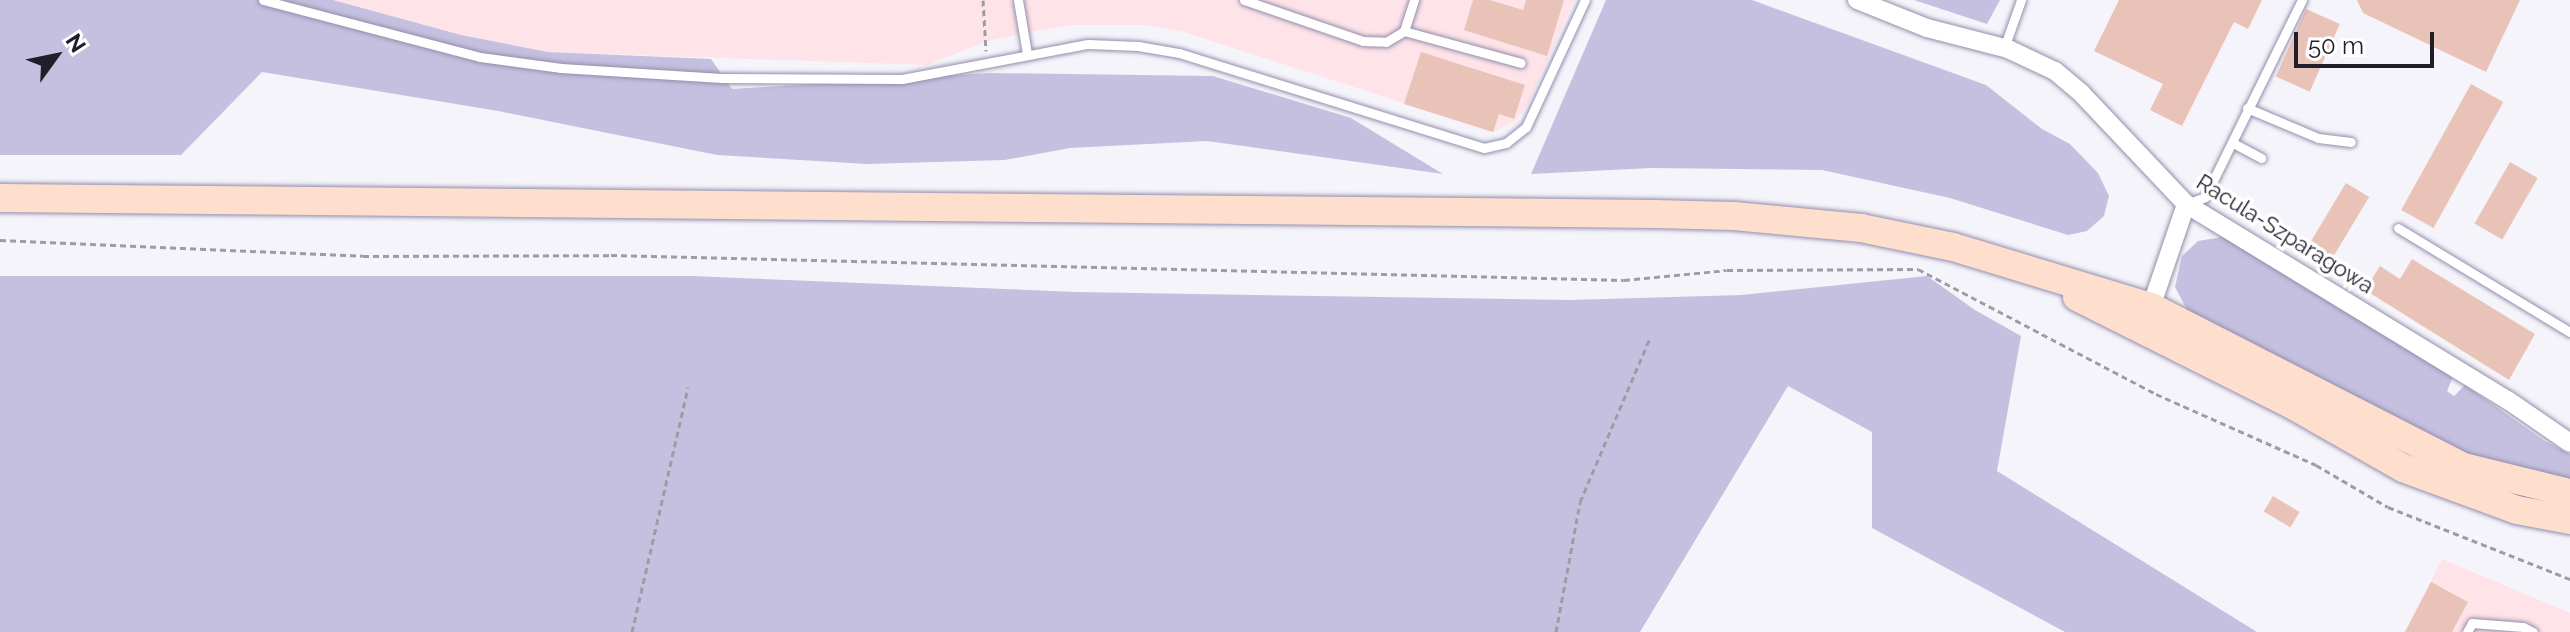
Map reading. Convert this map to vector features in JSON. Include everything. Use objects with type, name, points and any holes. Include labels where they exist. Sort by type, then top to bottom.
[{"type":"main road","points":[[0,198],[1734,216],[1861,228],[1953,247],[2151,307],[2464,467],[2570,493]]},
{"type":"main road","points":[[2023,268],[2289,403],[2403,468],[2517,510],[2570,520]]},
{"type":"street","name":"Racula-Szparagowa","points":[[1857,0],[1927,28],[2004,48],[2055,71],[2082,94],[2186,204],[2509,401],[2570,443]]},
{"type":"street","points":[[2151,307],[2186,204]]},
{"type":"lane","points":[[263,0],[438,48],[561,68],[722,78],[863,81],[930,75],[1088,44],[1138,46],[1179,53],[1484,148],[1506,143],[1526,127],[1585,0]]},
{"type":"lane","points":[[1018,0],[1027,54]]},
{"type":"lane","points":[[1244,0],[1363,41],[1386,42],[1404,31],[1414,0]]},
{"type":"lane","points":[[2004,48],[2021,0]]},
{"type":"lane","points":[[2186,204],[2205,197],[2302,0]]},
{"type":"lane","points":[[1404,31],[1521,63]]},
{"type":"lane","points":[[2247,108],[2318,138],[2351,142]]},
{"type":"lane","points":[[2233,143],[2261,158]]},
{"type":"lane","points":[[2398,228],[2570,332]]},
{"type":"lane","points":[[2467,632],[2472,623],[2523,627],[2533,632]]},
{"type":"path","points":[[983,0],[989,63]]},
{"type":"path","points":[[0,240],[363,256],[611,255],[1578,280],[1624,280],[1727,270],[1918,269],[2156,394],[2316,465],[2388,507],[2570,579]]},
{"type":"path","points":[[1556,632],[1580,502],[1650,338]]},
{"type":"path","points":[[632,632],[688,387]]},
{"type":"shaded area","points":[[0,0],[333,0],[461,35],[548,52],[711,59],[732,89],[989,73],[1213,76],[1351,118],[1443,174],[1207,141],[1070,148],[1005,160],[867,164],[717,155],[498,111],[262,72],[181,155],[0,155]]},
{"type":"shaded area","points":[[333,0],[1574,0],[1527,106],[1515,121],[1493,132],[1184,32],[1145,25],[1071,25],[1024,33],[984,42],[927,65],[548,52],[461,35]]},
{"type":"shaded area","points":[[1606,0],[1752,0],[1986,85],[2042,129],[2070,144],[2098,173],[2109,196],[2104,216],[2087,231],[2068,235],[1950,198],[1822,170],[1651,168],[1531,174]]},
{"type":"shaded area","points":[[1914,0],[2000,0],[1987,24]]},
{"type":"shaded area","points":[[2222,237],[2233,239],[2453,377],[2447,391],[2454,396],[2465,385],[2545,441],[2570,454],[2570,485],[2497,470],[2187,310],[2175,287],[2182,256],[2198,241]]},
{"type":"shaded area","points":[[0,276],[692,276],[1076,292],[1570,300],[1741,295],[1927,276],[1975,310],[2021,336],[1997,471],[2257,632],[2065,632],[1872,528],[1872,432],[1788,386],[1640,632],[0,632]]},
{"type":"shaded area","points":[[2442,559],[2570,613],[2570,632],[2405,632]]},
{"type":"building","points":[[1473,0],[1490,0],[1523,10],[1526,0],[1564,0],[1547,56],[1464,30]]},
{"type":"building","points":[[2119,0],[2262,0],[2248,29],[2234,22],[2182,126],[2150,110],[2163,84],[2094,51]]},
{"type":"building","points":[[2357,0],[2520,0],[2486,72],[2363,13]]},
{"type":"building","points":[[2306,9],[2340,24],[2310,92],[2276,77]]},
{"type":"building","points":[[1421,52],[1525,85],[1514,119],[1499,114],[1493,132],[1404,104]]},
{"type":"building","points":[[2471,84],[2503,102],[2434,228],[2401,210]]},
{"type":"building","points":[[2510,162],[2538,178],[2502,239],[2474,223]]},
{"type":"building","points":[[2346,183],[2369,197],[2328,265],[2305,251]]},
{"type":"building","points":[[2412,259],[2535,334],[2509,380],[2365,290],[2380,266],[2400,279]]},
{"type":"building","points":[[2273,496],[2300,512],[2290,527],[2264,511]]},
{"type":"building","points":[[2431,582],[2468,602],[2452,632],[2405,632]]}]
